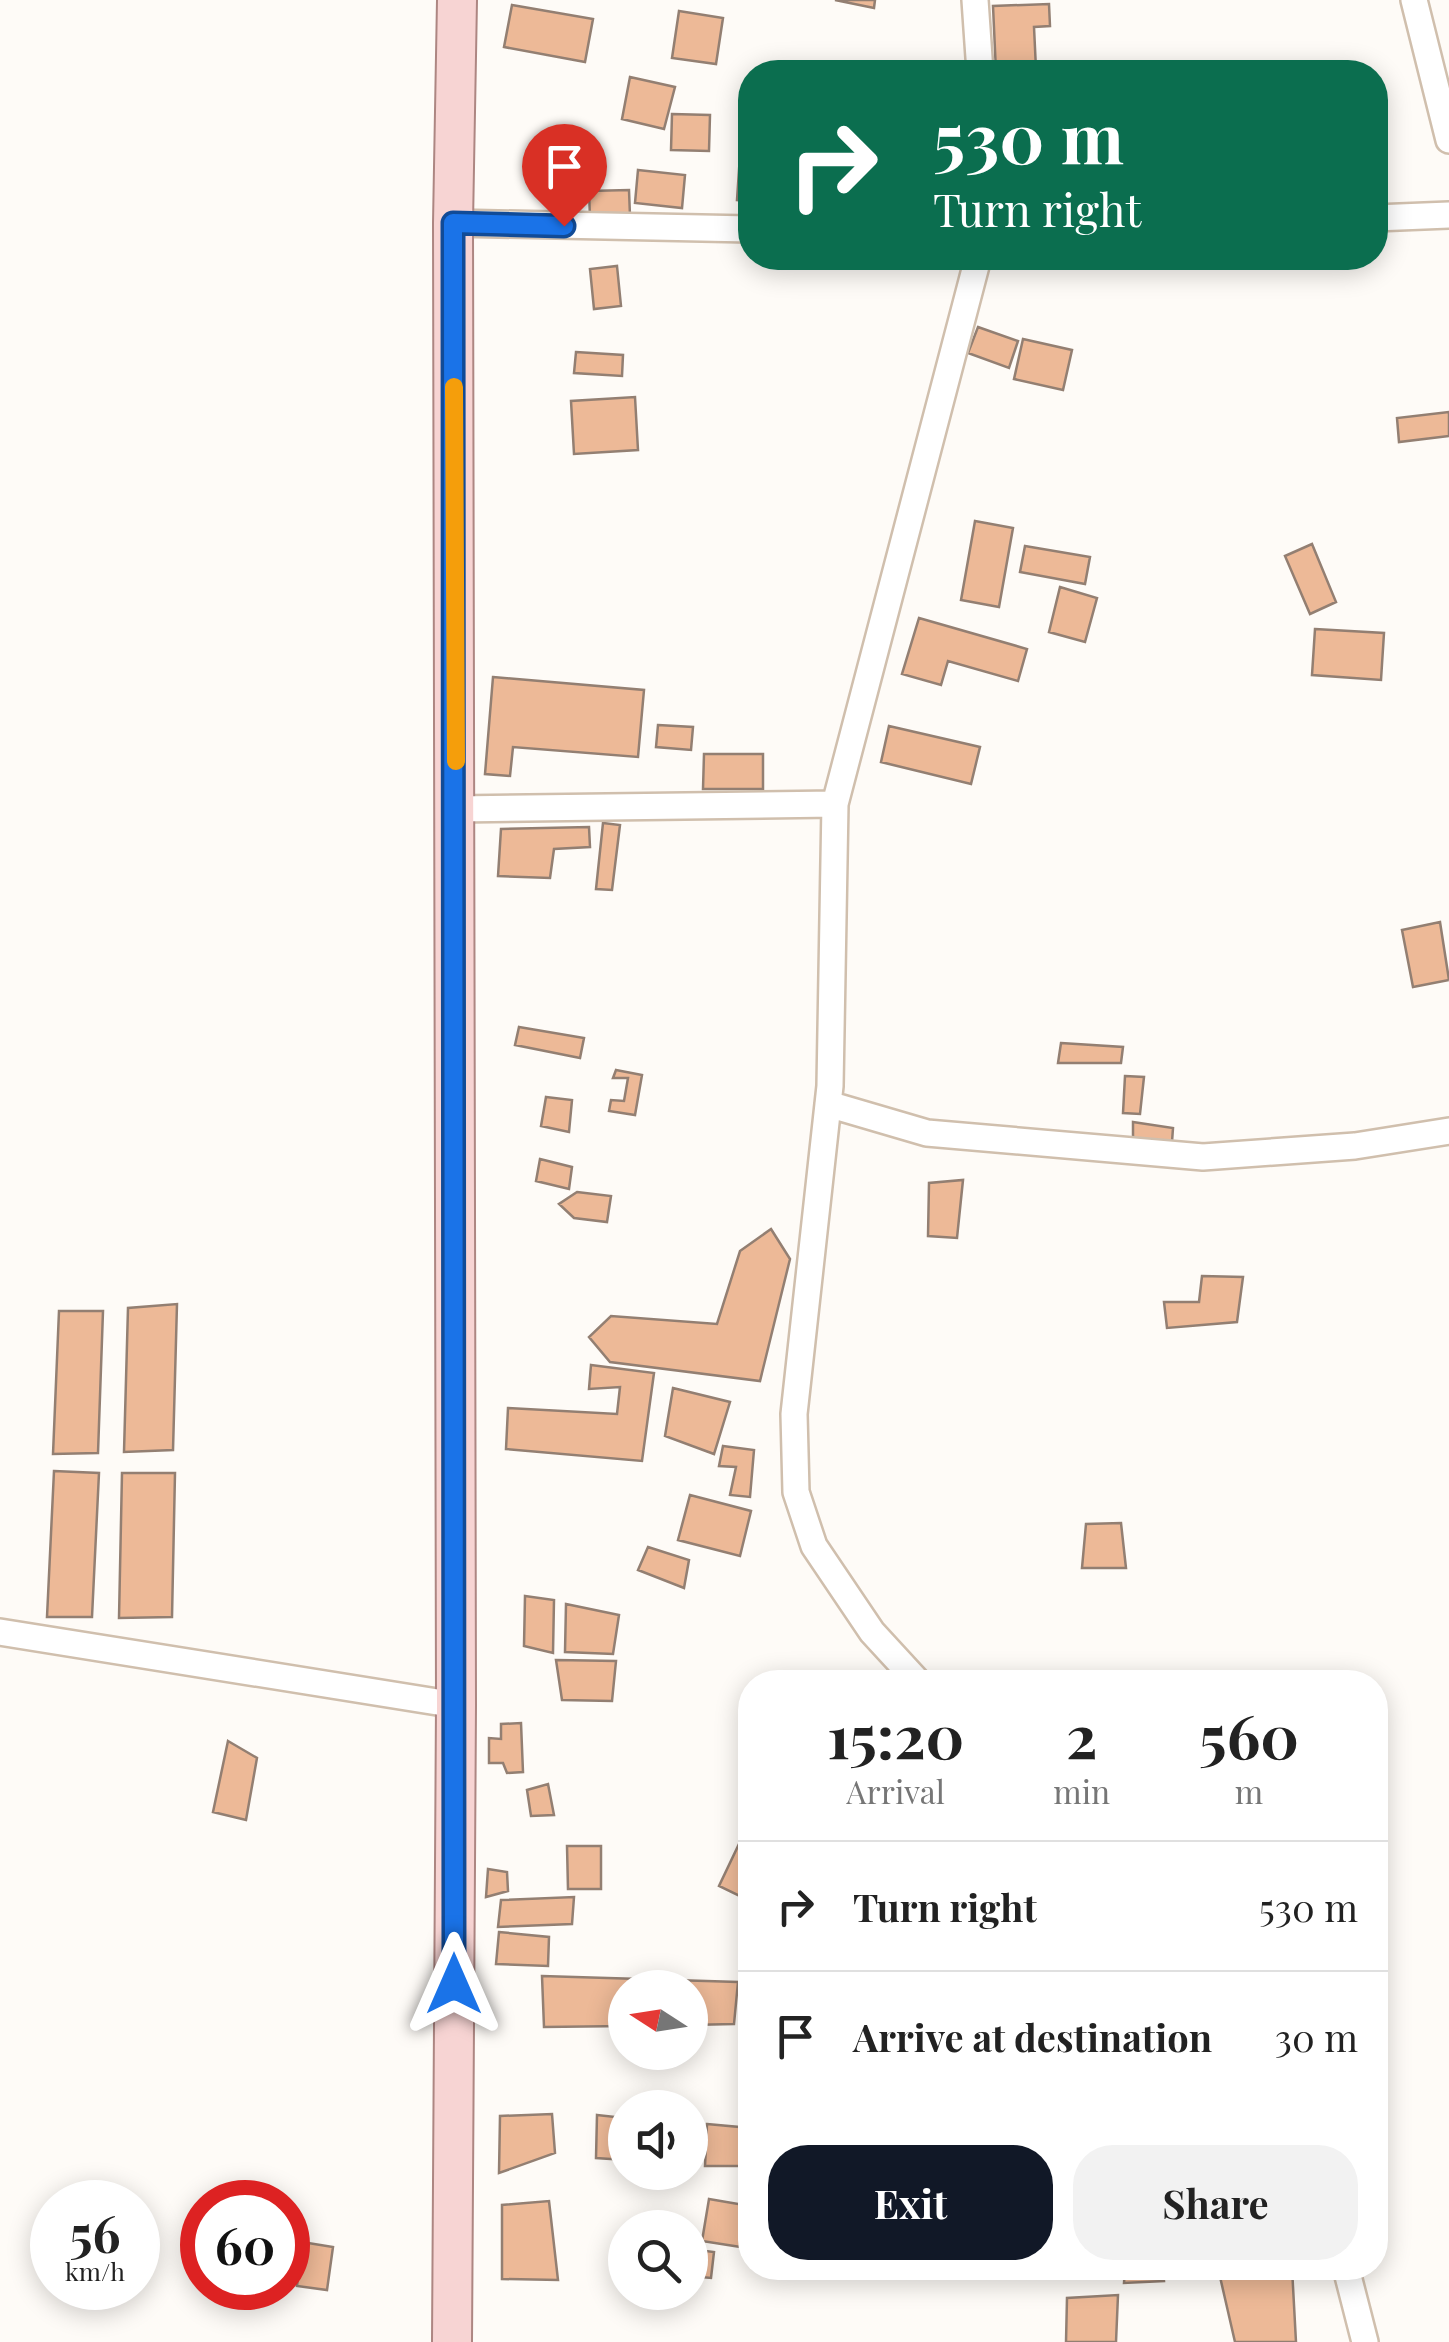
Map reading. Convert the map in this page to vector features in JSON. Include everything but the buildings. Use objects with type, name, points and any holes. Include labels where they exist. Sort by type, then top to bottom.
[{"type":"main road","points":[[452,2342],[456,1705],[453,223],[457,0]]},
{"type":"street","points":[[975,0],[979,60]]},
{"type":"street","points":[[1414,0],[1449,140]]},
{"type":"street","points":[[1388,217],[1449,215]]},
{"type":"street","points":[[453,223],[738,229]]},
{"type":"street","points":[[907,1670],[872,1632],[814,1546],[796,1492],[794,1414],[828,1104],[835,804],[975,270]]},
{"type":"street","points":[[456,810],[835,804]]},
{"type":"street","points":[[828,1104],[927,1133],[1203,1157],[1355,1146],[1449,1131]]},
{"type":"street","points":[[0,1632],[456,1705]]},
{"type":"street","points":[[1349,2280],[1365,2342]]},
{"type":"slow traffic","points":[[454,387],[456,761]]},
{"type":"route","points":[[454,1984],[453,223],[564,226]]}]
